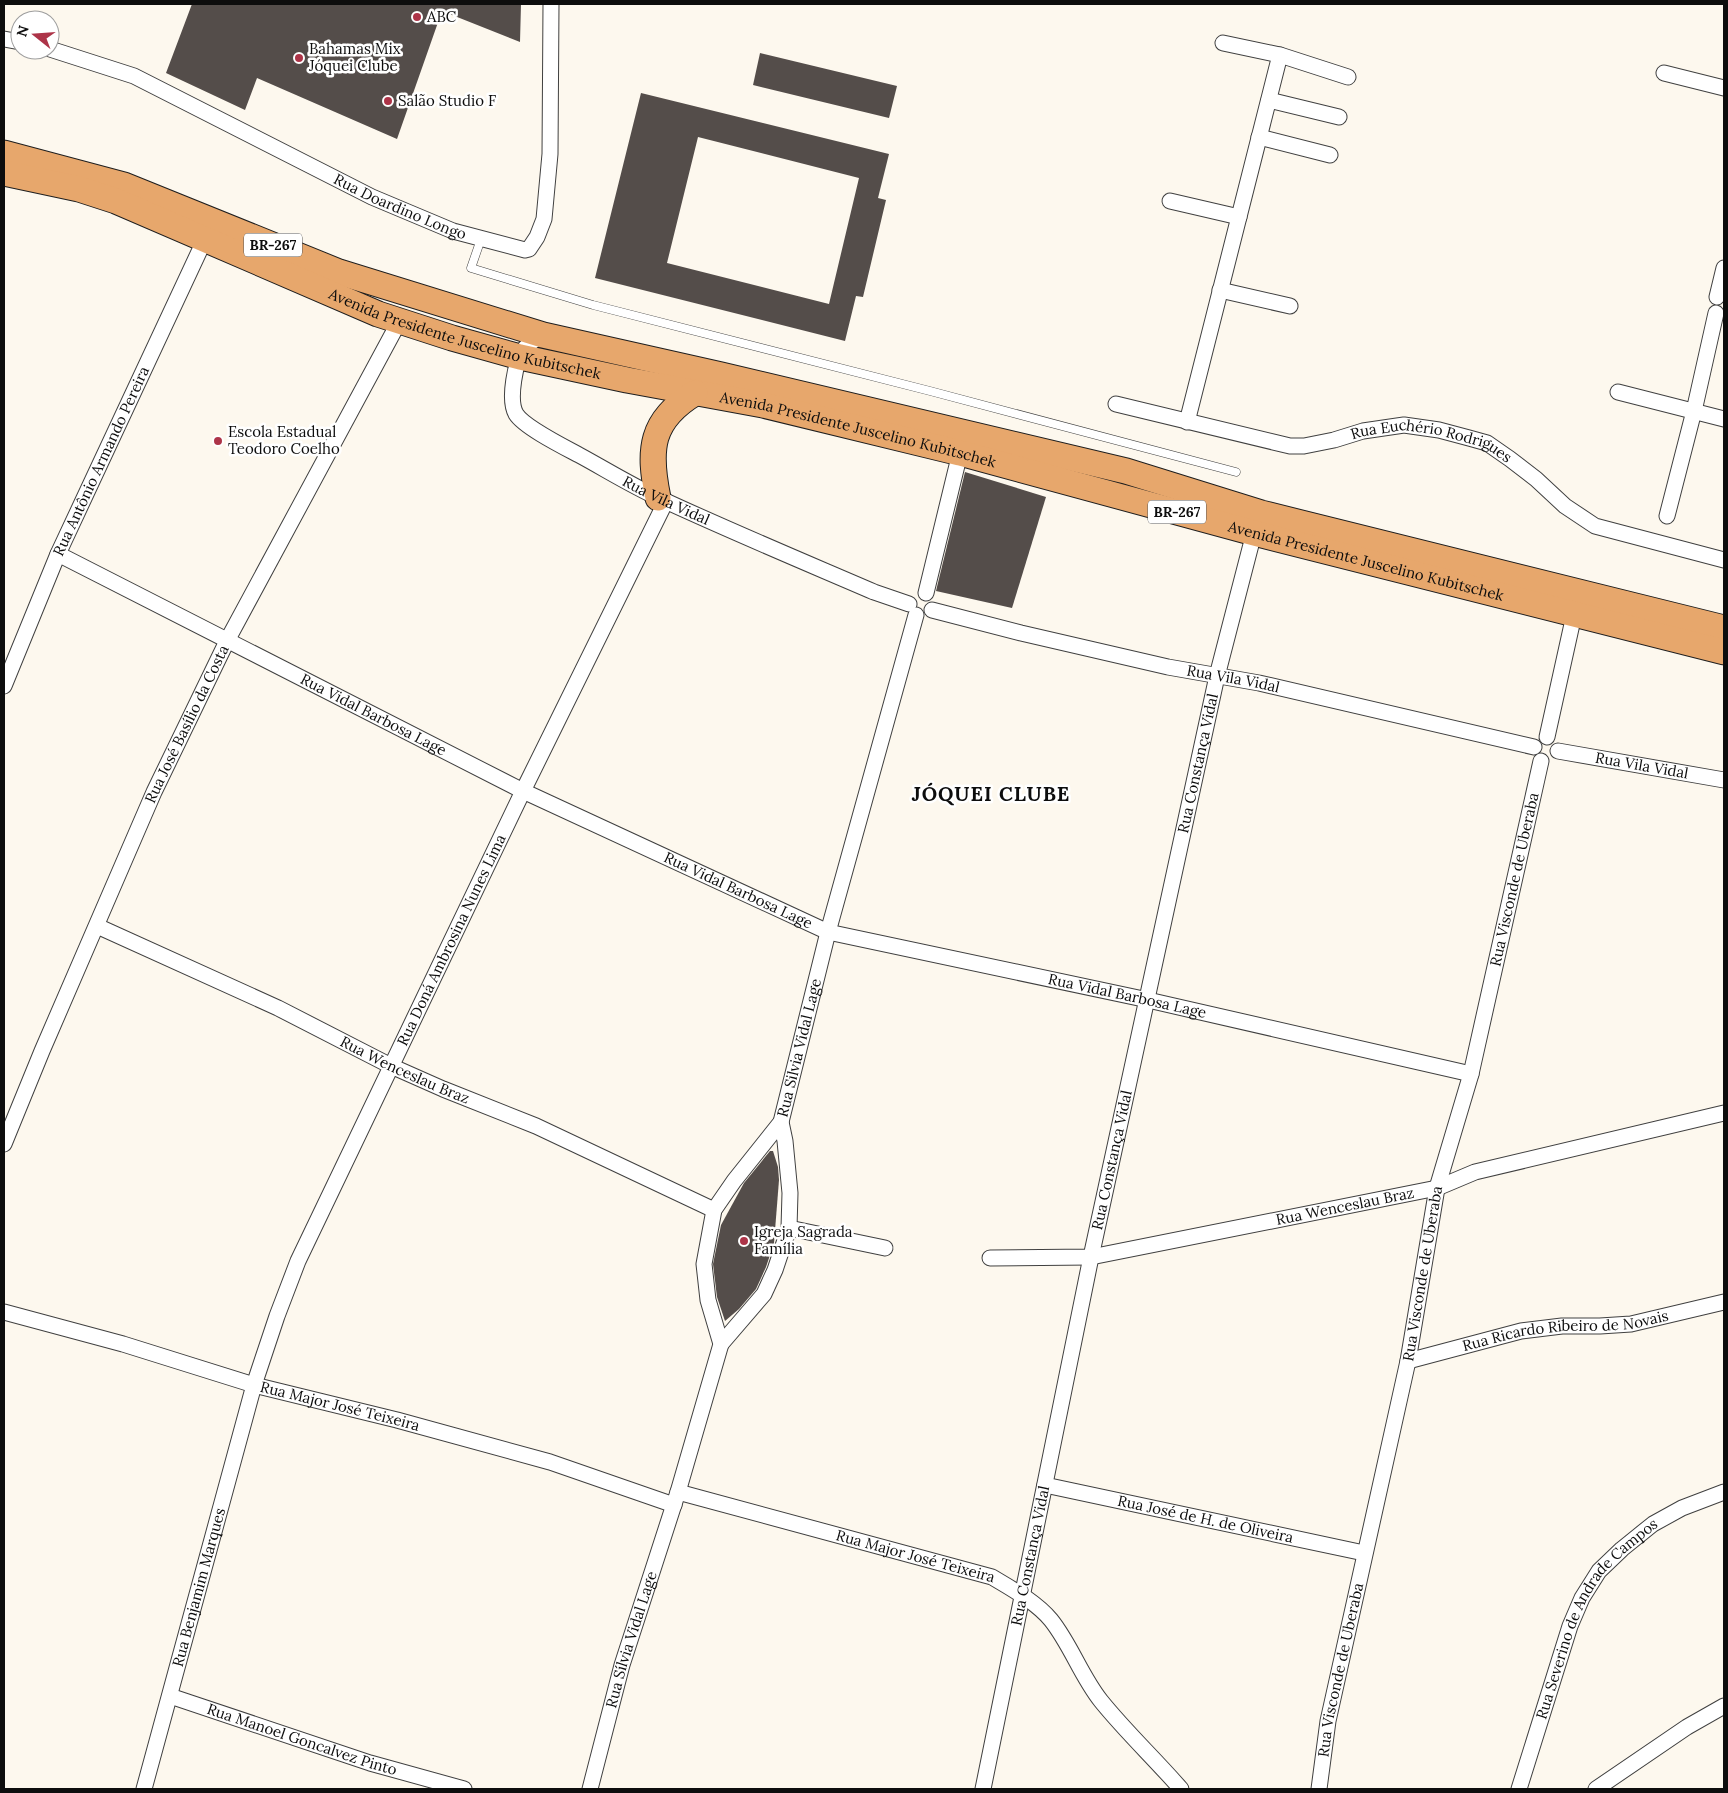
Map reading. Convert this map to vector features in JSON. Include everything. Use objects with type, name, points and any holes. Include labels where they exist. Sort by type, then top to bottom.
[{"type":"highway","name":"Avenida Presidente Juscelino Kubitschek","points":[[4,153],[124,185],[339,272],[543,335],[1126,471],[1261,513],[1724,628]]},
{"type":"highway","name":"Avenida Presidente Juscelino Kubitschek","points":[[4,173],[79,189],[116,201],[370,310],[452,338],[520,357],[763,405],[960,452],[1254,533],[1724,652]]},
{"type":"highway","points":[[505,324],[515,340],[520,357]]},
{"type":"highway","points":[[662,500],[652,457],[660,428],[666,417],[678,403],[695,393]]},
{"type":"street","name":"Rua Doardino Longo","points":[[60,52],[134,76],[372,197],[453,231],[525,250],[531,246],[541,229],[550,154],[551,4]]},
{"type":"street","points":[[1223,43],[1280,55],[1348,77]]},
{"type":"street","points":[[1187,422],[1280,55]]},
{"type":"street","points":[[1664,73],[1724,88]]},
{"type":"street","points":[[1269,100],[1339,117]]},
{"type":"street","points":[[1259,137],[1330,155]]},
{"type":"street","points":[[1170,201],[1239,217]]},
{"type":"street","name":"Rua Antônio Armando Pereira","points":[[4,686],[58,554],[205,239]]},
{"type":"street","points":[[1667,516],[1694,411],[1724,268]]},
{"type":"street","points":[[1220,290],[1290,306]]},
{"type":"street","name":"Rua José Basílio da Costa","points":[[4,1144],[42,1051],[154,792],[228,639],[400,320]]},
{"type":"street","points":[[520,357],[528,345],[543,335]]},
{"type":"street","name":"Rua Vila Vidal","points":[[520,357],[513,392],[513,404],[516,414],[525,422],[556,442],[662,500],[912,610]]},
{"type":"street","points":[[1618,392],[1724,419]]},
{"type":"street","name":"Rua Euchério Rodrigues","points":[[1116,404],[1290,446],[1304,446],[1334,440],[1363,430],[1404,425],[1439,430],[1486,443],[1536,478],[1565,506],[1595,526],[1724,560]]},
{"type":"street","points":[[926,593],[960,452]]},
{"type":"street","name":"Rua Doná Ambrosina Nunes Lima","points":[[254,1385],[298,1261],[662,500]]},
{"type":"street","name":"Rua Constança Vidal","points":[[983,1789],[1091,1257],[1217,676],[1254,533]]},
{"type":"street","name":"Rua Vidal Barbosa Lage","points":[[58,554],[523,791],[828,932],[1148,1000],[1471,1074]]},
{"type":"street","points":[[921,592],[926,593],[932,600],[932,610],[925,616],[912,610],[912,595],[921,592]]},
{"type":"street","name":"Rua Silvia Vidal Lage","points":[[721,1344],[708,1300],[704,1264],[714,1210],[734,1181],[781,1122],[828,932],[912,610]]},
{"type":"street","name":"Rua Vila Vidal","points":[[932,610],[1020,633],[1168,666],[1269,685],[1538,754]]},
{"type":"street","points":[[1546,737],[1574,615]]},
{"type":"street","points":[[1546,737],[1555,742],[1558,751],[1554,759],[1546,762],[1538,754],[1536,742],[1546,737]]},
{"type":"street","name":"Rua Vila Vidal","points":[[1558,751],[1724,780]]},
{"type":"street","name":"Rua Visconde de Uberaba","points":[[1319,1789],[1328,1721],[1408,1361],[1437,1188],[1471,1074],[1538,754]]},
{"type":"street","name":"Rua Wenceslau Braz","points":[[96,926],[278,1008],[391,1066],[536,1126],[714,1210]]},
{"type":"street","name":"Rua Wenceslau Braz","points":[[990,1258],[1091,1257],[1437,1188],[1475,1172],[1724,1112]]},
{"type":"street","points":[[676,1498],[721,1344],[764,1294],[775,1270],[789,1228],[790,1193],[781,1122]]},
{"type":"street","points":[[789,1228],[885,1248]]},
{"type":"street","name":"Rua Ricardo Ribeiro de Novais","points":[[1408,1361],[1521,1332],[1562,1326],[1631,1324],[1724,1302]]},
{"type":"street","name":"Rua Major José Teixeira","points":[[4,1312],[123,1344],[254,1385],[397,1420],[676,1498],[964,1568],[992,1578],[1021,1595],[1050,1619],[1066,1641],[1100,1699],[1131,1736],[1181,1789]]},
{"type":"street","name":"Rua Benjamim Marques","points":[[144,1789],[254,1385]]},
{"type":"street","name":"Rua José de H. de Oliveira","points":[[1046,1485],[1364,1553]]},
{"type":"street","name":"Rua Severino de Andrade Campos","points":[[1518,1789],[1570,1626],[1582,1598],[1599,1571],[1653,1524],[1682,1508],[1724,1492]]},
{"type":"street","name":"Rua Sílvia Vidal Lage","points":[[590,1789],[622,1665],[676,1498]]},
{"type":"street","name":"Rua Manoel Goncalvez Pinto","points":[[170,1696],[370,1763],[464,1789]]},
{"type":"street","points":[[1596,1789],[1687,1727],[1724,1706]]},
{"type":"lane","points":[[481,239],[471,268],[547,292],[1236,472]]},
{"type":"building","name":"Bahamas Mix Jóquei Clube","points":[[192,4],[521,4],[520,42],[442,11],[397,139],[257,78],[245,110],[166,73]]},
{"type":"building","points":[[760,53],[897,86],[889,118],[753,85]]},
{"type":"building","points":[[641,93],[889,154],[878,198],[886,200],[863,297],[856,296],[845,341],[595,278]],"holes":[[[698,137],[859,178],[829,304],[667,263]]]},
{"type":"building","points":[[965,472],[1046,497],[1012,608],[936,591]]},
{"type":"building","name":"Igreja Sagrada Família","points":[[770,1151],[773,1151],[778,1167],[779,1180],[774,1243],[756,1289],[739,1309],[725,1321],[717,1297],[713,1264],[721,1225],[744,1183]]},
{"type":"place","name":"ABC","points":[[417,17]]},
{"type":"place","name":"Bahamas Mix Jóquei Clube","points":[[299,58]]},
{"type":"place","name":"Salão Studio F","points":[[388,101]]},
{"type":"place","name":"Escola Estadual Teodoro Coelho","points":[[218,441]]},
{"type":"place","name":"Igreja Sagrada Família","points":[[744,1241]]},
{"type":"district","name":"JÓQUEI CLUBE","points":[[991,794]]}]
